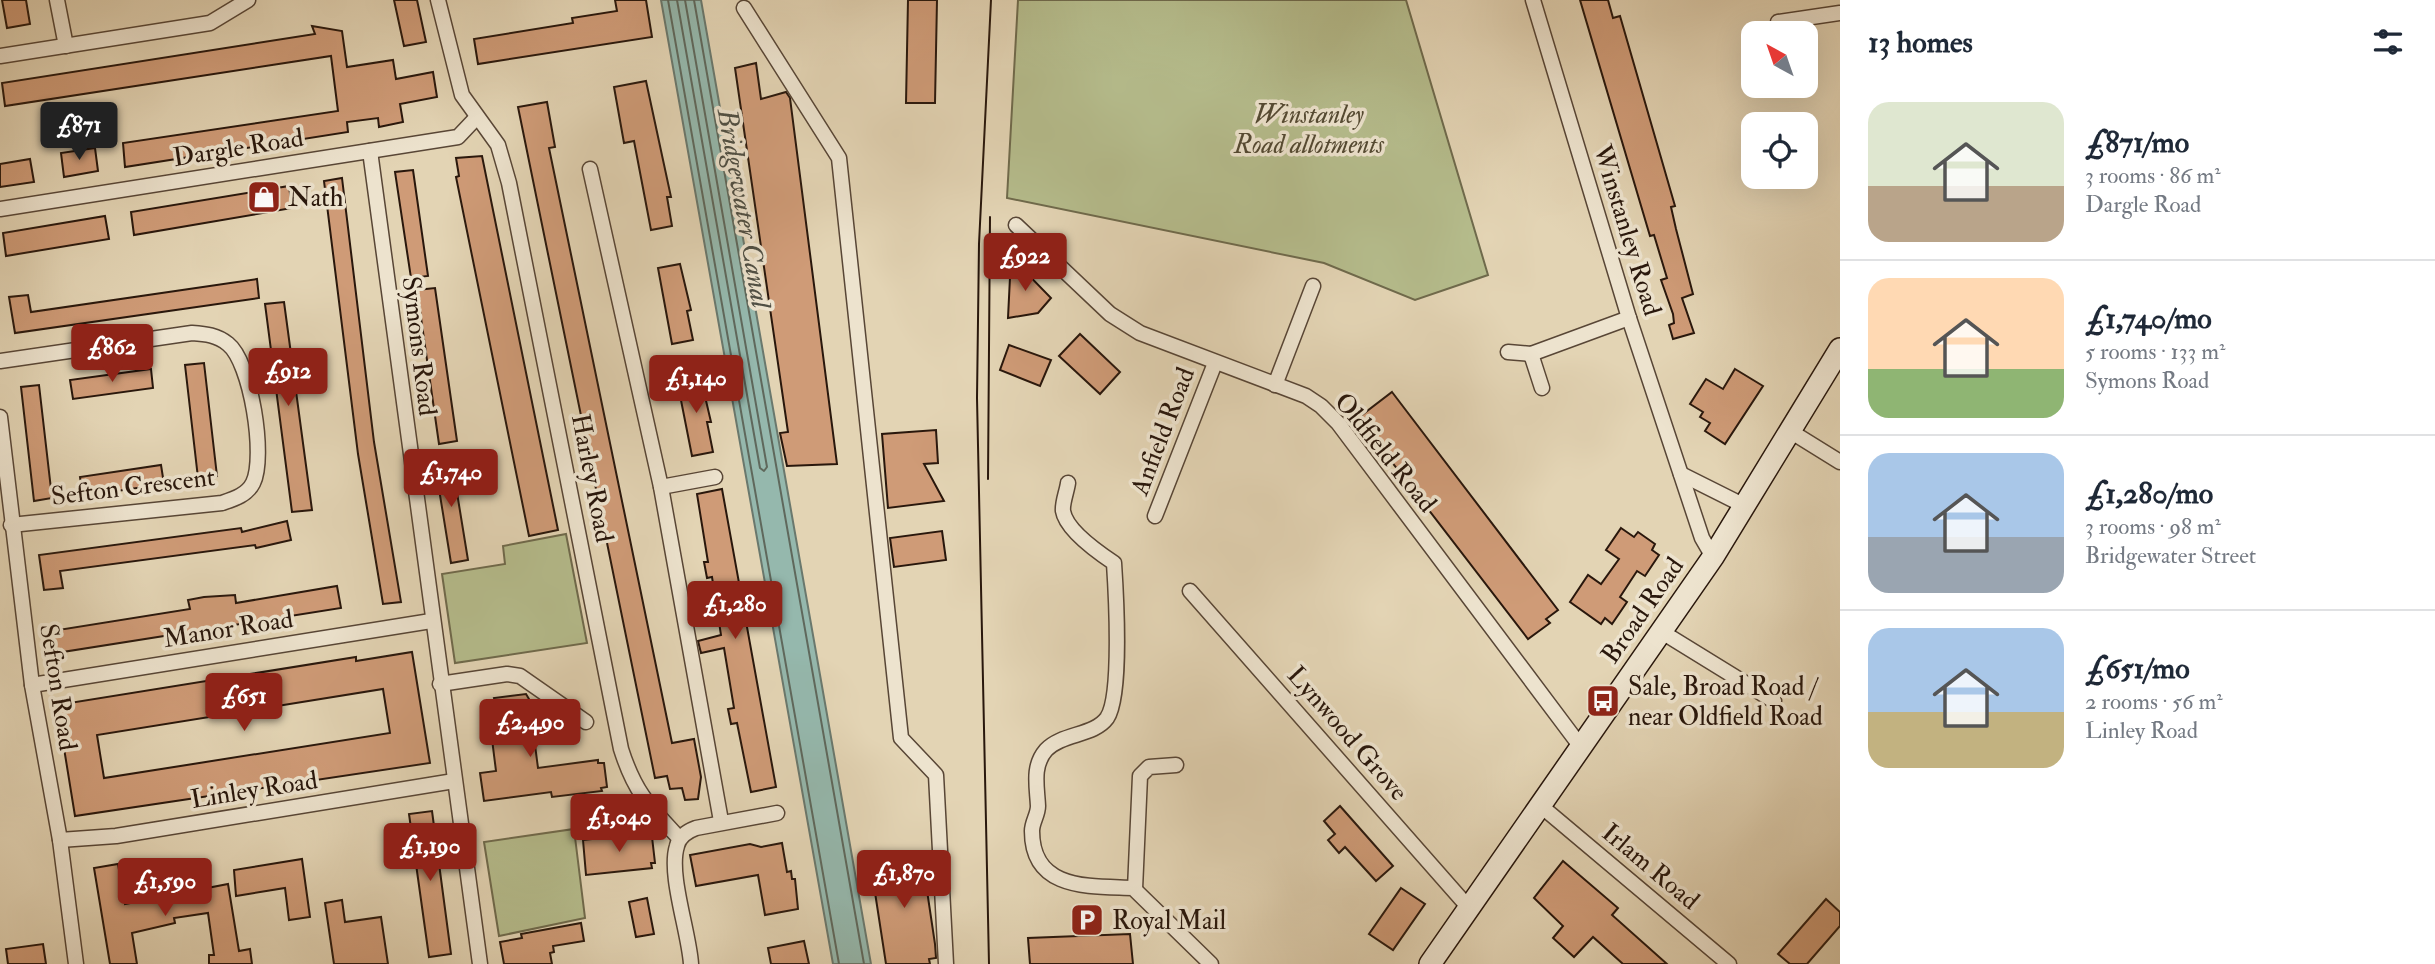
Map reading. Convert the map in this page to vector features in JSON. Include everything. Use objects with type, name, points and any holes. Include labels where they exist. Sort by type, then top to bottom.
[{"type":"street","points":[[57,0],[66,46]]},
{"type":"street","points":[[0,56],[210,23],[248,0]]},
{"type":"street","name":"Harley Road","points":[[438,0],[462,95],[498,145],[509,183],[621,747],[632,783],[641,797],[680,839]]},
{"type":"street","name":"Winstanley Road","points":[[1533,0],[1629,318],[1702,538],[1713,557]]},
{"type":"street","points":[[744,8],[839,158],[901,738],[936,775],[946,964]]},
{"type":"street","points":[[1785,21],[1840,13]]},
{"type":"street","name":"Dargle Road","points":[[0,209],[458,137],[476,118]]},
{"type":"street","name":"Symons Road","points":[[370,151],[431,621],[480,964]]},
{"type":"street","points":[[590,169],[660,487],[721,821]]},
{"type":"street","name":"Oldfield Road","points":[[1016,225],[1110,314],[1140,333],[1306,396],[1321,406],[1338,423],[1581,747]]},
{"type":"street","points":[[1275,385],[1312,286]]},
{"type":"street","points":[[1508,352],[1531,354],[1629,318]]},
{"type":"street","name":"Sefton Crescent","points":[[0,361],[192,333],[212,334],[229,345],[242,361],[249,388],[259,467],[252,485],[240,496],[222,503],[10,525]]},
{"type":"street","name":"Broad Road","points":[[1430,964],[1713,557],[1840,349]]},
{"type":"street","points":[[1531,354],[1542,388]]},
{"type":"street","name":"Anfield Road","points":[[1155,516],[1215,363]]},
{"type":"street","name":"Sefton Road","points":[[0,417],[10,525],[32,685],[60,840],[76,964]]},
{"type":"street","points":[[1790,431],[1840,462]]},
{"type":"street","points":[[1681,474],[1745,506]]},
{"type":"street","points":[[660,487],[715,477]]},
{"type":"street","points":[[1068,483],[1063,511],[1074,533],[1114,563],[1115,684],[1107,718],[1093,728],[1049,747],[1036,765],[1038,811],[1032,830],[1036,856],[1039,864],[1059,880],[1135,890],[1211,964]]},
{"type":"street","name":"Lynwood Grove","points":[[1190,591],[1469,908]]},
{"type":"street","name":"Manor Road","points":[[32,685],[431,621]]},
{"type":"street","points":[[1662,632],[1774,701]]},
{"type":"street","points":[[440,684],[507,674],[520,676],[586,722]]},
{"type":"street","points":[[1135,890],[1140,776],[1149,767],[1176,765]]},
{"type":"street","name":"Linley Road","points":[[60,840],[116,836],[454,781]]},
{"type":"street","name":"Irlam Road","points":[[1542,806],[1729,964]]},
{"type":"street","points":[[691,964],[675,867],[680,839],[696,828],[721,821],[777,813]]},
{"type":"green space","name":"Winstanley Road allotments","points":[[1018,0],[1406,0],[1488,275],[1415,300],[1324,263],[1007,198]]},
{"type":"green space","points":[[566,534],[587,643],[455,663],[442,574],[505,564],[503,546]]},
{"type":"green space","points":[[574,829],[585,918],[499,936],[484,842]]},
{"type":"water","points":[[661,0],[701,0],[871,964],[833,964]]},
{"type":"building","points":[[2,0],[26,0],[30,24],[7,28]]},
{"type":"building","points":[[394,0],[417,0],[426,42],[404,46]]},
{"type":"building","points":[[615,0],[646,0],[652,37],[478,64],[474,39],[573,23],[572,18],[617,11]]},
{"type":"building","points":[[908,0],[937,0],[935,103],[906,103]]},
{"type":"building","points":[[1580,0],[1608,0],[1613,18],[1620,16],[1675,206],[1671,207],[1693,294],[1682,298],[1694,333],[1673,339],[1669,325],[1674,323],[1673,314],[1661,280],[1667,278],[1654,235],[1650,236]]},
{"type":"building","points":[[312,26],[342,31],[347,67],[393,60],[396,79],[433,72],[437,97],[400,104],[403,122],[379,127],[378,118],[347,122],[348,132],[125,167],[123,143],[338,111],[331,56],[5,106],[2,83],[315,34]]},
{"type":"building","points":[[756,63],[761,99],[786,92],[790,98],[837,464],[787,466],[780,433],[788,432],[735,68]]},
{"type":"building","points":[[646,81],[671,197],[667,197],[672,226],[651,230],[634,141],[624,143],[614,87]]},
{"type":"building","points":[[547,102],[555,147],[549,148],[672,743],[694,739],[701,777],[698,799],[685,800],[682,788],[670,789],[667,776],[655,778],[518,107]]},
{"type":"building","points":[[95,148],[98,171],[64,177],[61,153]]},
{"type":"building","points":[[482,156],[558,530],[529,536],[456,177],[459,176],[456,158]]},
{"type":"building","points":[[30,159],[34,182],[0,187],[0,164]]},
{"type":"building","points":[[413,170],[428,276],[411,278],[395,172]]},
{"type":"building","points":[[342,178],[374,442],[401,602],[383,604],[358,454],[324,181]]},
{"type":"building","points":[[289,186],[292,208],[134,235],[131,212]]},
{"type":"building","points":[[105,216],[109,239],[6,256],[3,233]]},
{"type":"building","points":[[1011,257],[1051,298],[1038,313],[1008,318]]},
{"type":"building","points":[[680,264],[691,310],[687,311],[693,340],[672,344],[658,268]]},
{"type":"building","points":[[257,279],[259,298],[15,333],[9,297],[28,295],[31,312]]},
{"type":"building","points":[[435,288],[457,441],[439,444],[417,290]]},
{"type":"building","points":[[284,302],[312,510],[292,512],[265,304]]},
{"type":"building","points":[[1080,334],[1120,372],[1100,394],[1059,356]]},
{"type":"building","points":[[1009,345],[1051,360],[1040,386],[1000,370]]},
{"type":"building","points":[[204,363],[217,476],[198,478],[185,365]]},
{"type":"building","points":[[151,369],[153,388],[73,399],[70,380]]},
{"type":"building","points":[[1735,369],[1763,386],[1725,444],[1705,431],[1710,423],[1700,417],[1703,412],[1690,404],[1706,379],[1723,389]]},
{"type":"building","points":[[700,375],[711,422],[707,422],[713,452],[692,456],[677,380]]},
{"type":"building","points":[[39,385],[52,498],[34,501],[21,387]]},
{"type":"building","points":[[1392,392],[1558,610],[1546,619],[1550,623],[1528,639],[1358,418]]},
{"type":"building","points":[[936,430],[938,463],[924,464],[944,501],[888,508],[882,434]]},
{"type":"building","points":[[451,456],[468,560],[451,563],[434,458]]},
{"type":"building","points":[[161,465],[164,484],[83,496],[80,477]]},
{"type":"building","points":[[722,489],[776,787],[751,792],[737,723],[731,724],[728,709],[734,708],[724,648],[701,653],[698,641],[721,635],[712,577],[707,578],[704,562],[708,562],[697,494]]},
{"type":"building","points":[[287,521],[291,540],[256,548],[255,545],[60,571],[63,588],[44,590],[39,555],[241,528],[242,532]]},
{"type":"building","points":[[1621,528],[1634,537],[1638,532],[1655,544],[1652,550],[1659,555],[1645,576],[1637,571],[1620,597],[1627,602],[1612,624],[1605,618],[1601,624],[1570,602],[1588,575],[1601,584],[1619,559],[1606,550]]},
{"type":"building","points":[[942,531],[946,560],[894,567],[890,538]]},
{"type":"building","points":[[337,586],[341,608],[56,653],[52,631],[190,609],[188,600],[204,597],[235,595],[236,603]]},
{"type":"building","points":[[412,652],[430,763],[75,816],[57,705],[356,657],[356,661]],"holes":[[[383,689],[390,733],[104,778],[97,735]]]},
{"type":"building","points":[[526,694],[529,699],[538,768],[598,760],[598,763],[604,763],[607,787],[601,788],[602,791],[552,797],[551,792],[484,801],[480,773],[496,771],[488,707],[496,706],[494,698]]},
{"type":"building","points":[[1340,806],[1393,866],[1376,881],[1345,847],[1339,853],[1328,840],[1335,834],[1324,821]]},
{"type":"building","points":[[432,811],[451,954],[429,957],[409,814]]},
{"type":"building","points":[[647,833],[647,837],[652,837],[655,863],[651,863],[652,868],[586,875],[583,840]]},
{"type":"building","points":[[782,843],[787,872],[791,871],[792,879],[795,879],[798,909],[765,915],[758,875],[696,886],[690,855],[750,844],[761,847]]},
{"type":"building","points":[[901,855],[902,861],[922,857],[935,944],[936,958],[929,959],[930,964],[886,964],[870,860]]},
{"type":"building","points":[[302,859],[310,917],[289,920],[285,888],[236,896],[234,870]]},
{"type":"building","points":[[1563,861],[1618,908],[1612,915],[1667,964],[1623,964],[1593,937],[1574,957],[1553,938],[1563,926],[1534,898]]},
{"type":"building","points":[[118,864],[125,904],[228,884],[239,951],[250,949],[252,964],[209,964],[209,955],[214,955],[208,913],[174,918],[175,923],[132,933],[137,964],[110,964],[94,868]]},
{"type":"building","points":[[1401,888],[1425,904],[1393,950],[1369,934]]},
{"type":"building","points":[[647,898],[654,934],[636,937],[629,902]]},
{"type":"building","points":[[1826,899],[1840,912],[1840,926],[1807,964],[1790,964],[1778,954]]},
{"type":"building","points":[[342,900],[345,922],[381,917],[388,964],[334,964],[325,903]]},
{"type":"building","points":[[581,923],[584,941],[553,946],[554,952],[550,953],[552,964],[504,964],[500,942],[522,938],[521,934]]},
{"type":"building","points":[[1130,934],[1133,964],[1030,964],[1028,938]]},
{"type":"building","points":[[804,941],[809,964],[771,964],[768,948]]},
{"type":"building","points":[[43,944],[46,964],[8,964],[6,949]]},
{"type":"tram line","points":[[989,964],[977,398],[979,244],[991,0]]},
{"type":"tram line","points":[[988,479],[990,217]]},
{"type":"place","name":"Nath","points":[[264,197]]},
{"type":"place","name":"Sale, Broad Road / near Oldfield Road","points":[[1603,701]]},
{"type":"place","name":"Royal Mail","points":[[1087,920]]},
{"type":"water label","name":"Bridgewater Canal","points":[[745,208]]}]
